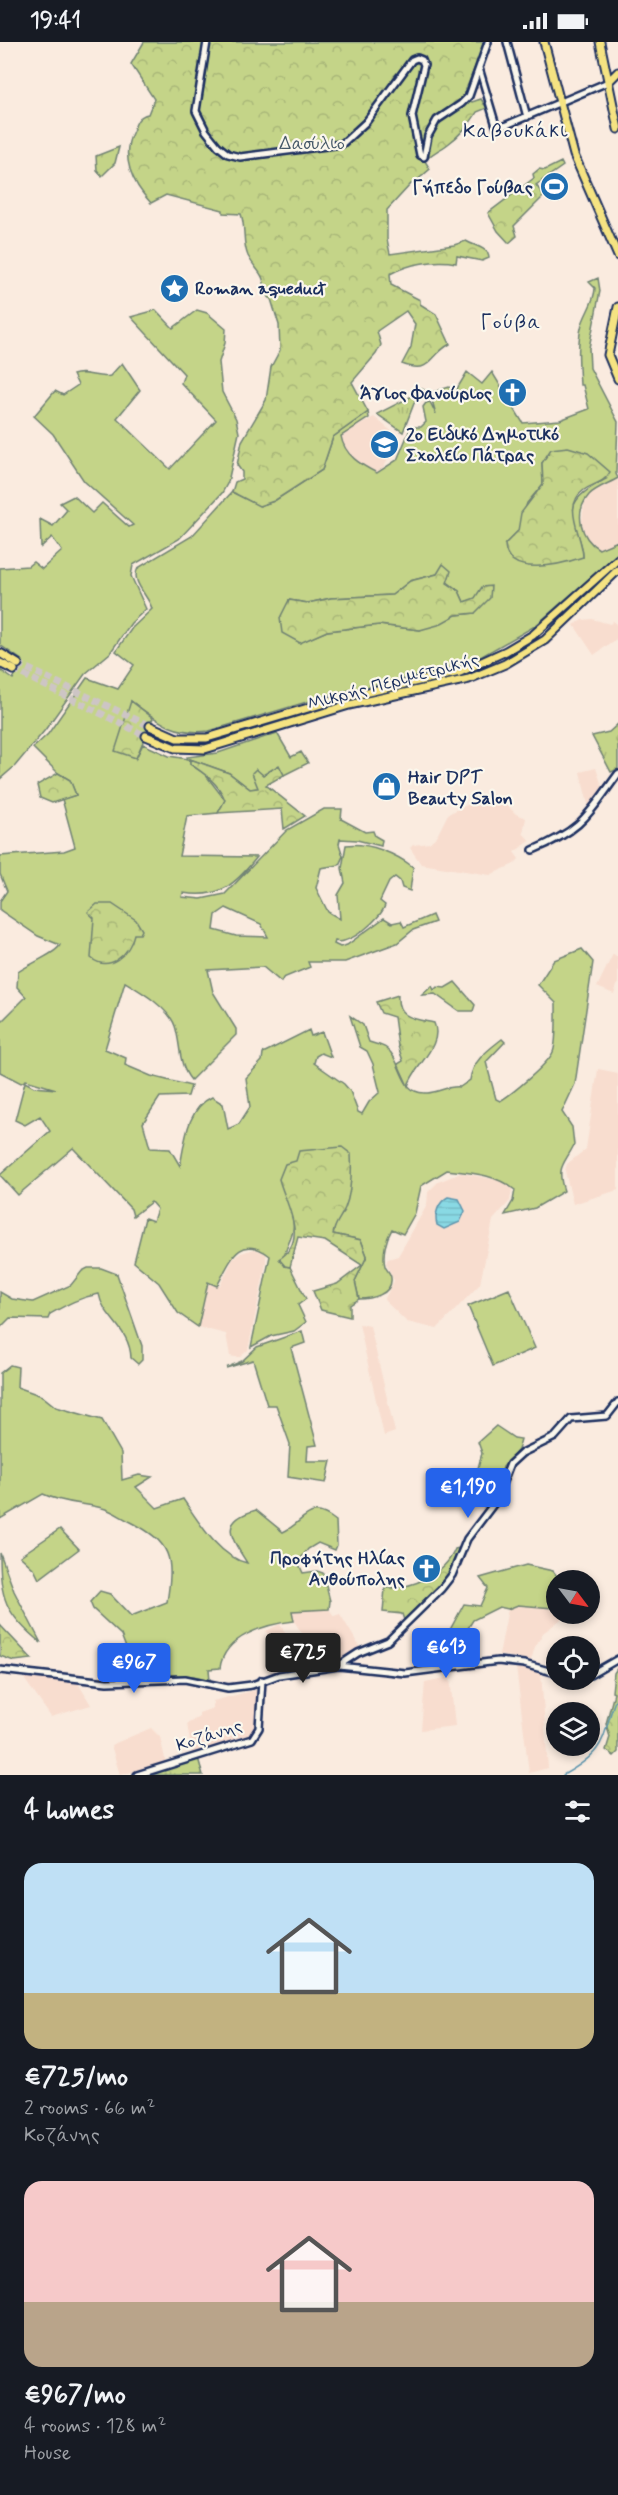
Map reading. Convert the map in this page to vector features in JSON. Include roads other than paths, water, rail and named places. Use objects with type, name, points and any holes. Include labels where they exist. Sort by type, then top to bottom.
[{"type":"main road","points":[[544,42],[559,104],[577,163],[618,256]]},
{"type":"main road","points":[[600,42],[618,129]]},
{"type":"main road","points":[[608,82],[618,72]]},
{"type":"main road","points":[[618,307],[608,355],[618,379]]},
{"type":"main road","name":"Μικρής Περιμετρικής","points":[[150,726],[177,738],[202,739],[345,697],[460,672],[486,662],[533,635],[618,559]]},
{"type":"main road","name":"Μικρής Περιμετρικής","points":[[146,736],[180,749],[209,748],[349,705],[469,679],[505,664],[545,640],[618,570]]},
{"type":"main road","points":[[0,652],[16,667],[0,663]]},
{"type":"street","points":[[207,42],[204,74],[196,107],[210,137],[223,151],[236,156],[338,145],[359,130],[412,61],[418,58],[424,64],[412,116],[420,155],[424,158],[432,126],[466,100],[488,42]]},
{"type":"street","points":[[507,42],[527,117]]},
{"type":"street","points":[[479,68],[497,129],[608,82]]},
{"type":"street","points":[[533,850],[559,840],[574,829],[597,805],[618,774]]},
{"type":"street","points":[[338,1666],[358,1653],[388,1641],[445,1585],[467,1539],[495,1502],[505,1472],[516,1457],[555,1437],[573,1418],[607,1416],[618,1402]]},
{"type":"street","points":[[600,1670],[618,1659]]},
{"type":"street","points":[[0,1670],[107,1682],[185,1679],[228,1688],[279,1675],[338,1666],[405,1673],[498,1661],[524,1664],[546,1670]]},
{"type":"street","name":"Κοζάνης","points":[[137,1775],[252,1739],[259,1728],[262,1680]]},
{"type":"water","points":[[448,1197],[459,1199],[465,1211],[460,1222],[444,1229],[437,1225],[437,1213],[439,1205]]},
{"type":"waterway","points":[[563,1775],[590,1757],[597,1749],[606,1731],[618,1693]]},
{"type":"tunnel","points":[[18,664],[150,726]]},
{"type":"tunnel","points":[[14,670],[146,736]]},
{"type":"place","name":"Γήπεδο Γούβας","points":[[554,187]]},
{"type":"place","name":"Roman aqueduct","points":[[174,288]]},
{"type":"place","name":"Άγιος Φανούριος","points":[[513,393]]},
{"type":"place","name":"2ο Ειδικό Δημοτικό Σχολείο Πάτρας","points":[[385,444]]},
{"type":"place","name":"Hair DPT Beauty Salon","points":[[387,787]]},
{"type":"place","name":"Προφήτης Ηλίας Ανθούπολης","points":[[426,1568]]},
{"type":"district","name":"Καβουκάκι","points":[[516,130]]},
{"type":"district","name":"Γούβα","points":[[511,321]]},
{"type":"park label","name":"Δασύλιο","points":[[312,143]]}]
